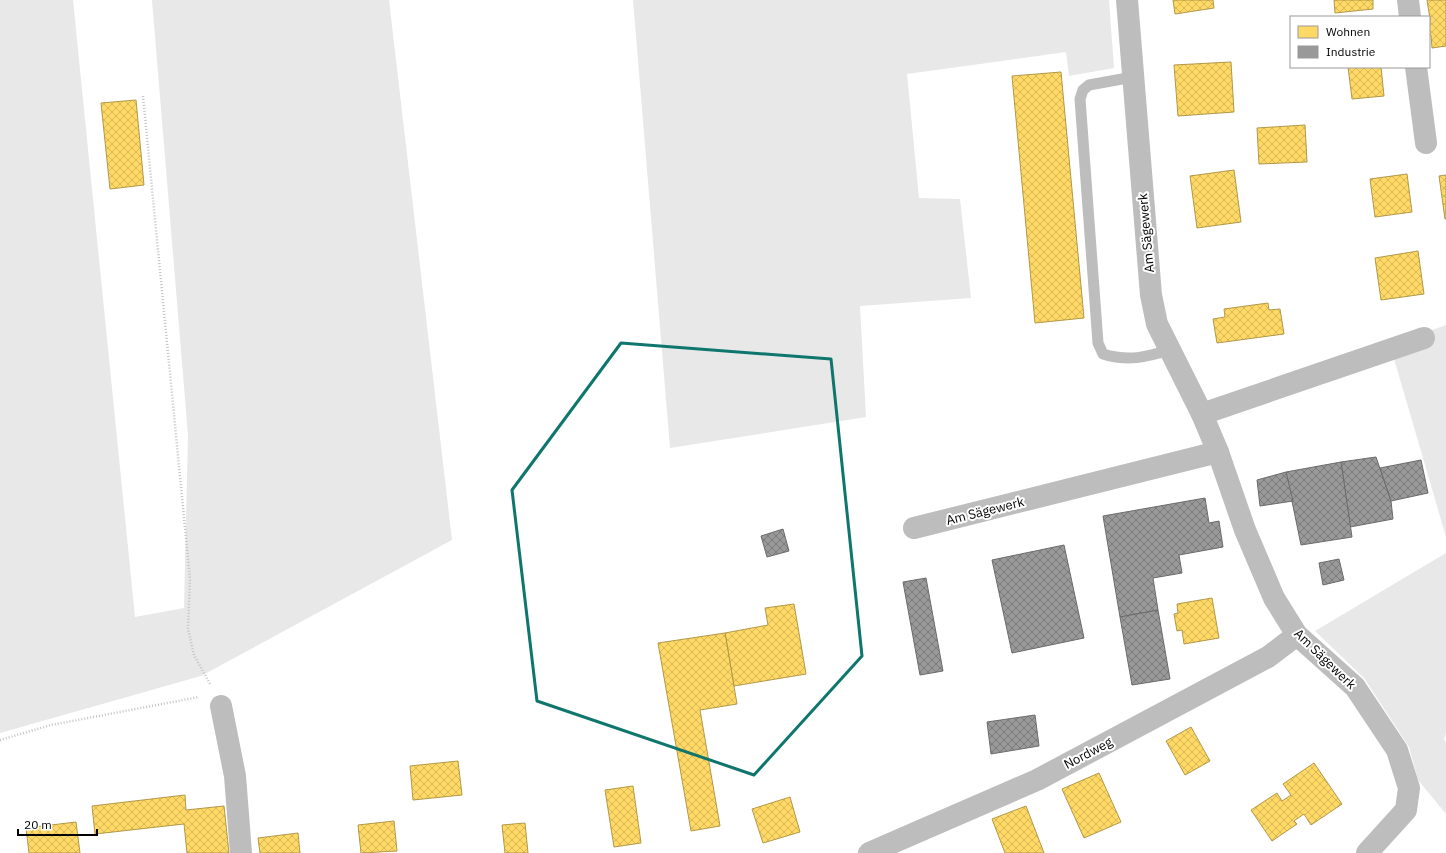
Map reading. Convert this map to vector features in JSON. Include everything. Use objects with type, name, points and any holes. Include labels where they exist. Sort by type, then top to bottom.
[{"type":"street","name":"Am Sägewerk","points":[[1127,0],[1151,295],[1157,324],[1202,414],[1218,452],[1245,530],[1274,598],[1297,635],[1355,687],[1398,750],[1409,788],[1406,810],[1367,853]]},
{"type":"street","points":[[1408,0],[1410,16]]},
{"type":"street","points":[[1416,68],[1426,144]]},
{"type":"street","points":[[1202,414],[1424,338]]},
{"type":"street","name":"Am Sägewerk","points":[[914,528],[1218,452]]},
{"type":"street","name":"Nordweg","points":[[869,853],[1037,780],[1268,657],[1297,635]]},
{"type":"street","points":[[216,697],[235,776],[240,853]]},
{"type":"lane","points":[[1133,77],[1089,85],[1083,90],[1080,99],[1098,343],[1103,354],[1113,357],[1142,358],[1170,350]]},
{"type":"path","points":[[144,96],[190,579],[188,629],[194,655],[216,697]]},
{"type":"path","points":[[0,740],[51,725],[200,697]]},
{"type":"highlighted area","points":[[621,343],[831,359],[862,656],[754,775],[537,701],[512,490]]},
{"type":"shaded area","points":[[0,0],[73,0],[135,617],[184,608],[188,435],[152,0],[389,0],[452,540],[201,676],[0,733]]},
{"type":"shaded area","points":[[633,0],[1109,0],[1114,68],[1069,76],[1066,52],[907,74],[919,198],[960,199],[971,298],[860,306],[866,417],[670,448]]},
{"type":"shaded area","points":[[1446,325],[1446,537],[1390,345]]},
{"type":"shaded area","points":[[1446,553],[1446,733],[1444,739],[1446,743],[1446,814],[1418,780],[1409,747],[1364,678],[1315,631]]},
{"type":"building: Wohnen","points":[[1173,0],[1213,0],[1214,8],[1175,14]]},
{"type":"building: Wohnen","points":[[1334,0],[1373,0],[1373,9],[1335,13]]},
{"type":"building: Wohnen","points":[[1427,0],[1446,0],[1446,46],[1432,48]]},
{"type":"building: Wohnen","points":[[1231,62],[1234,112],[1178,116],[1174,65]]},
{"type":"building: Wohnen","points":[[1348,68],[1381,68],[1384,96],[1352,99]]},
{"type":"building: Wohnen","points":[[1061,72],[1084,318],[1035,323],[1012,76]]},
{"type":"building: Wohnen","points":[[136,100],[144,185],[110,189],[101,103]]},
{"type":"building: Wohnen","points":[[1305,125],[1307,162],[1259,164],[1257,128]]},
{"type":"building: Wohnen","points":[[1234,170],[1241,222],[1197,228],[1190,176]]},
{"type":"building: Wohnen","points":[[1407,174],[1412,212],[1375,217],[1370,179]]},
{"type":"building: Wohnen","points":[[1446,175],[1446,219],[1445,219],[1439,176]]},
{"type":"building: Wohnen","points":[[1418,251],[1424,294],[1381,300],[1375,258]]},
{"type":"building: Wohnen","points":[[1268,303],[1269,310],[1280,309],[1284,334],[1217,343],[1213,319],[1225,317],[1224,309]]},
{"type":"building: Wohnen","points":[[1212,598],[1219,638],[1184,644],[1182,630],[1177,631],[1174,614],[1178,613],[1177,604]]},
{"type":"building: Wohnen","points":[[794,604],[806,674],[734,686],[725,633],[768,625],[765,608]]},
{"type":"building: Wohnen","points":[[725,633],[737,704],[700,710],[720,826],[691,831],[658,643]]},
{"type":"building: Wohnen","points":[[1191,727],[1210,761],[1185,775],[1166,741]]},
{"type":"building: Wohnen","points":[[458,761],[462,795],[413,800],[410,766]]},
{"type":"building: Wohnen","points":[[1314,763],[1342,804],[1311,825],[1304,814],[1294,821],[1297,824],[1272,841],[1251,810],[1277,793],[1282,801],[1291,795],[1283,784]]},
{"type":"building: Wohnen","points":[[1099,773],[1121,822],[1084,838],[1062,789]]},
{"type":"building: Wohnen","points":[[633,786],[641,843],[614,847],[605,790]]},
{"type":"building: Wohnen","points":[[185,795],[186,810],[224,806],[229,853],[187,853],[184,824],[95,834],[92,806]]},
{"type":"building: Wohnen","points":[[790,797],[800,832],[763,843],[752,809]]},
{"type":"building: Wohnen","points":[[1026,806],[1044,853],[1005,853],[992,819]]},
{"type":"building: Wohnen","points":[[394,821],[397,851],[361,853],[358,825]]},
{"type":"building: Wohnen","points":[[76,822],[80,853],[29,853],[26,828]]},
{"type":"building: Wohnen","points":[[525,823],[528,853],[505,853],[502,825]]},
{"type":"building: Wohnen","points":[[298,833],[300,853],[260,853],[258,838]]},
{"type":"building: Industrie","points":[[1376,457],[1391,501],[1393,519],[1350,527],[1341,462]]},
{"type":"building: Industrie","points":[[1421,460],[1428,493],[1391,501],[1380,468]]},
{"type":"building: Industrie","points":[[1341,462],[1352,537],[1301,545],[1286,472]]},
{"type":"building: Industrie","points":[[1286,472],[1293,501],[1260,506],[1257,480]]},
{"type":"building: Industrie","points":[[1205,498],[1209,523],[1219,521],[1223,547],[1179,555],[1182,573],[1153,578],[1158,610],[1120,617],[1103,516]]},
{"type":"building: Industrie","points":[[783,529],[789,551],[767,557],[761,536]]},
{"type":"building: Industrie","points":[[1064,545],[1084,638],[1012,653],[992,560]]},
{"type":"building: Industrie","points":[[1339,559],[1344,580],[1323,585],[1319,563]]},
{"type":"building: Industrie","points":[[926,578],[943,671],[920,675],[903,582]]},
{"type":"building: Industrie","points":[[1158,610],[1170,679],[1132,685],[1120,617]]},
{"type":"building: Industrie","points":[[1035,715],[1039,746],[991,754],[987,722]]}]
